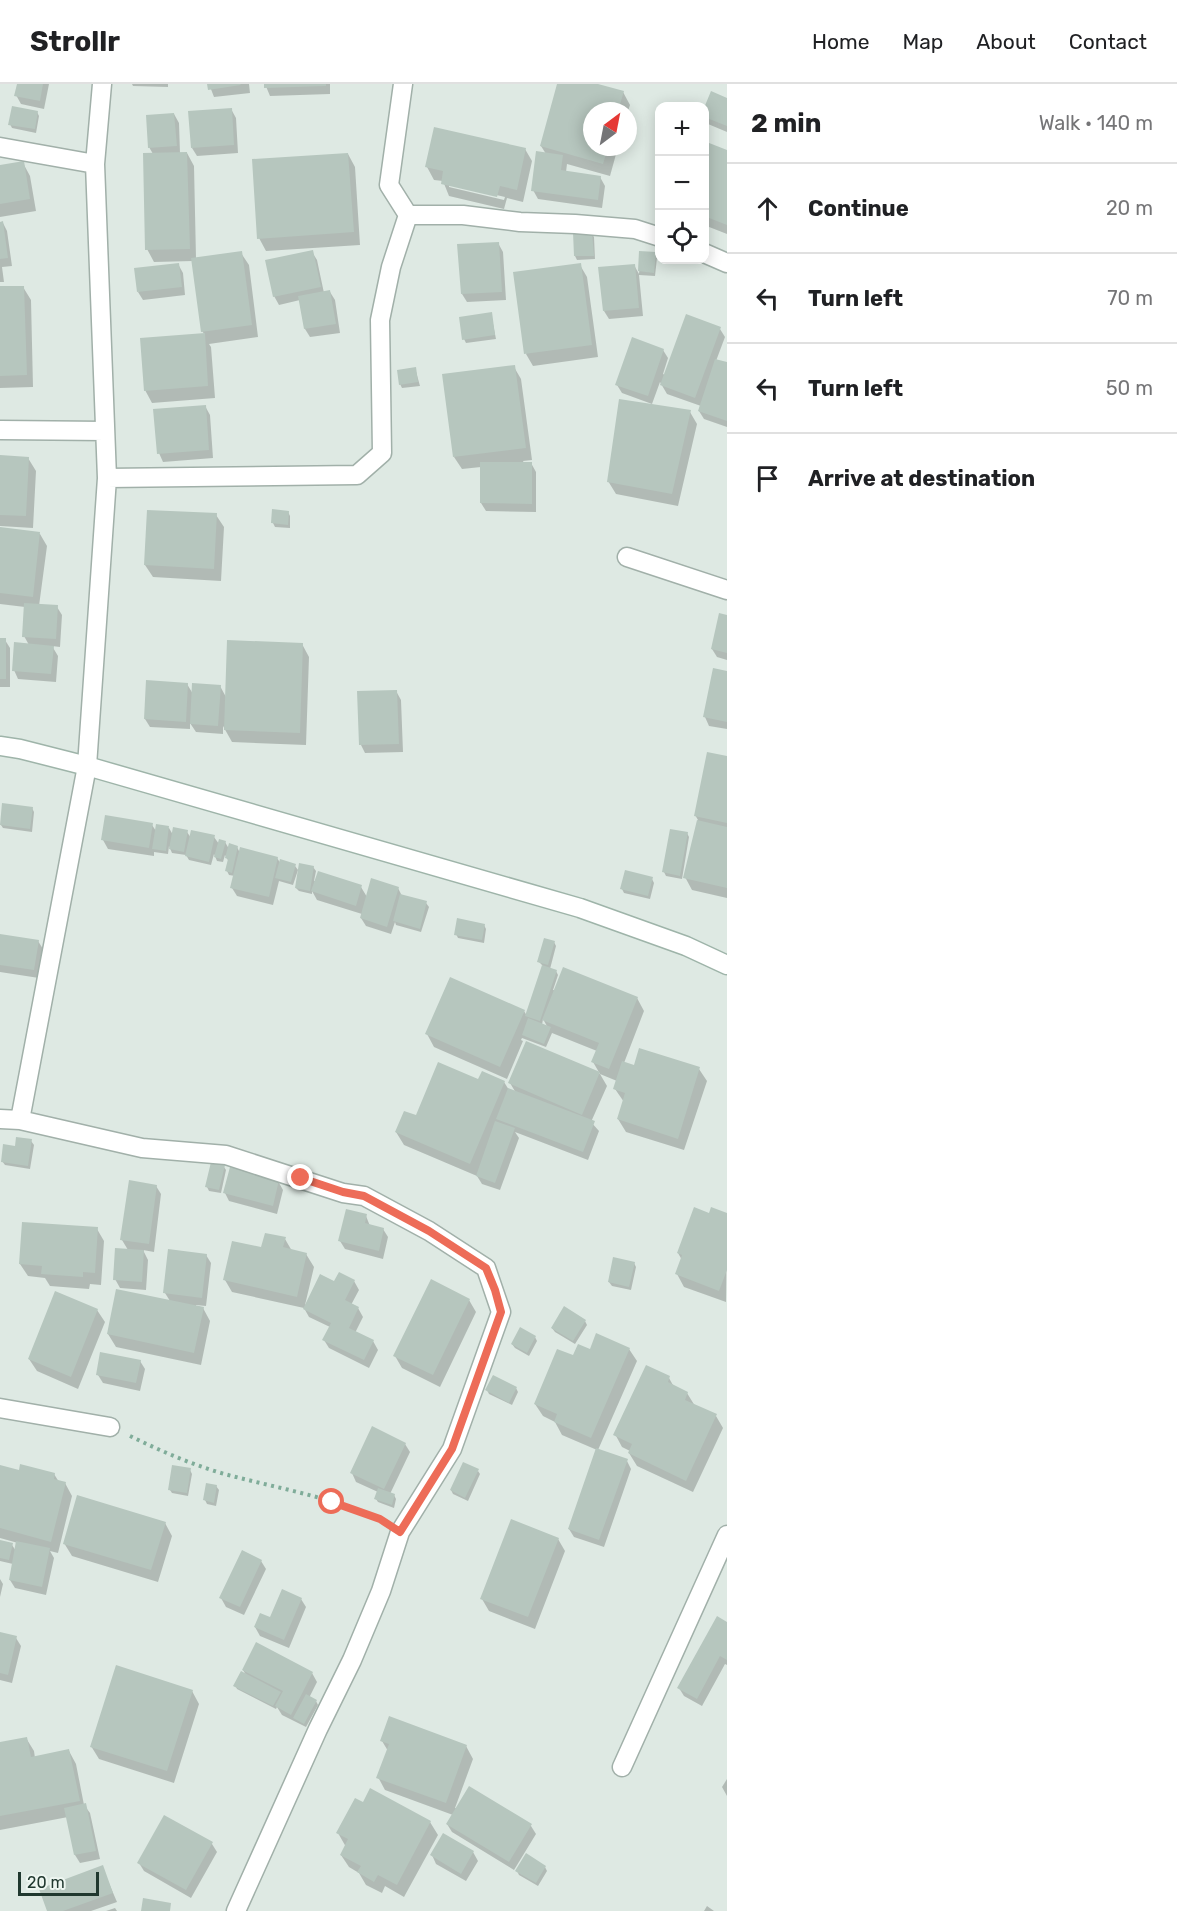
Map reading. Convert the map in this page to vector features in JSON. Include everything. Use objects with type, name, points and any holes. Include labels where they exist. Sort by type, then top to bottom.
[{"type":"street","points":[[20,1120],[87,766],[107,477],[95,164],[102,84]]},
{"type":"street","points":[[403,84],[389,185],[408,215]]},
{"type":"street","points":[[0,147],[95,164]]},
{"type":"street","points":[[408,215],[463,215],[520,222],[575,224],[635,230],[655,236]]},
{"type":"street","points":[[107,477],[357,475],[382,453],[380,320],[391,267],[408,215]]},
{"type":"street","points":[[709,255],[727,263]]},
{"type":"street","points":[[0,430],[105,431]]},
{"type":"street","points":[[627,557],[727,590]]},
{"type":"street","points":[[0,746],[20,748],[87,766],[580,908],[686,946],[727,965]]},
{"type":"street","points":[[0,1119],[20,1120],[142,1148],[226,1155],[343,1192],[364,1196],[429,1231],[486,1268],[501,1312],[452,1449],[400,1532],[381,1591],[352,1660],[318,1729],[236,1911]]},
{"type":"street","points":[[0,1408],[110,1427]]},
{"type":"street","points":[[622,1767],[727,1535]]},
{"type":"path","points":[[110,1427],[165,1453],[229,1475],[332,1502],[380,1519],[400,1532]]},
{"type":"building","points":[[17,84],[43,84],[40,101],[14,96]]},
{"type":"building","points":[[207,84],[240,84],[241,85],[208,90]]},
{"type":"building","points":[[264,84],[326,84],[326,86],[264,88]]},
{"type":"building","points":[[557,84],[598,84],[624,91],[621,102],[583,102],[583,156],[605,156],[603,164],[540,146]]},
{"type":"building","points":[[711,91],[727,98],[727,126],[709,119],[709,102],[706,102]]},
{"type":"building","points":[[12,106],[38,111],[35,129],[8,125]]},
{"type":"building","points":[[232,108],[234,145],[191,148],[188,111]]},
{"type":"building","points":[[174,113],[177,146],[148,148],[146,115]]},
{"type":"building","points":[[434,127],[526,148],[517,190],[500,186],[497,197],[441,184],[443,171],[425,167]]},
{"type":"building","points":[[709,143],[727,150],[727,225],[709,218]]},
{"type":"building","points":[[536,151],[563,155],[561,170],[601,176],[598,200],[531,191]]},
{"type":"building","points":[[187,152],[190,249],[145,250],[143,153]]},
{"type":"building","points":[[348,153],[354,232],[257,239],[252,159]]},
{"type":"building","points":[[24,161],[30,199],[0,204],[0,165]]},
{"type":"building","points":[[3,221],[8,258],[0,259],[0,222]]},
{"type":"building","points":[[573,232],[592,232],[594,256],[574,256]]},
{"type":"building","points":[[499,242],[502,292],[461,294],[457,244]]},
{"type":"building","points":[[313,250],[321,287],[273,297],[265,260]]},
{"type":"building","points":[[242,251],[252,325],[201,332],[191,258]]},
{"type":"building","points":[[639,251],[655,252],[654,273],[638,271]]},
{"type":"building","points":[[179,263],[182,287],[137,292],[134,268]]},
{"type":"building","points":[[581,263],[592,345],[524,354],[513,272]]},
{"type":"building","points":[[635,264],[639,308],[603,311],[598,267]]},
{"type":"building","points":[[0,286],[24,286],[27,375],[0,376]]},
{"type":"building","points":[[330,290],[336,324],[304,329],[298,296]]},
{"type":"building","points":[[492,312],[495,335],[462,340],[459,317]]},
{"type":"building","points":[[686,314],[721,327],[695,398],[660,385]]},
{"type":"building","points":[[205,333],[208,386],[144,391],[140,338]]},
{"type":"building","points":[[632,337],[664,349],[648,396],[615,385]]},
{"type":"building","points":[[715,359],[727,362],[727,421],[698,411]]},
{"type":"building","points":[[515,365],[526,448],[453,457],[442,374]]},
{"type":"building","points":[[416,367],[418,382],[399,385],[397,370]]},
{"type":"building","points":[[619,399],[691,410],[672,494],[607,482]]},
{"type":"building","points":[[206,405],[209,450],[157,454],[153,409]]},
{"type":"building","points":[[0,455],[29,457],[26,516],[0,515]]},
{"type":"building","points":[[480,462],[532,462],[532,504],[480,503]]},
{"type":"building","points":[[272,509],[289,511],[288,525],[271,523]]},
{"type":"building","points":[[147,510],[217,513],[214,569],[144,565]]},
{"type":"building","points":[[0,527],[40,532],[33,597],[0,593]]},
{"type":"building","points":[[24,603],[58,605],[56,639],[22,637]]},
{"type":"building","points":[[719,613],[727,615],[727,653],[711,649]]},
{"type":"building","points":[[0,638],[6,638],[6,679],[0,679]]},
{"type":"building","points":[[227,640],[303,643],[300,733],[224,730]]},
{"type":"building","points":[[14,642],[54,646],[51,674],[12,671]]},
{"type":"building","points":[[713,668],[727,671],[727,722],[703,717]]},
{"type":"building","points":[[146,680],[188,683],[186,722],[144,719]]},
{"type":"building","points":[[192,683],[221,685],[218,726],[190,724]]},
{"type":"building","points":[[397,690],[399,744],[359,745],[357,691]]},
{"type":"building","points":[[707,752],[727,756],[727,823],[694,816]]},
{"type":"building","points":[[2,803],[33,807],[30,829],[0,825]]},
{"type":"building","points":[[105,815],[153,823],[149,848],[101,840]]},
{"type":"building","points":[[697,820],[727,827],[727,888],[683,878]]},
{"type":"building","points":[[156,824],[169,826],[166,851],[152,849]]},
{"type":"building","points":[[173,827],[188,830],[184,852],[169,849]]},
{"type":"building","points":[[670,829],[688,832],[680,876],[662,872]]},
{"type":"building","points":[[191,830],[215,835],[209,862],[185,856]]},
{"type":"building","points":[[219,839],[226,841],[221,859],[214,857]]},
{"type":"building","points":[[229,843],[238,846],[232,873],[225,871],[228,859],[225,858]]},
{"type":"building","points":[[240,847],[278,857],[269,897],[230,888]]},
{"type":"building","points":[[280,859],[296,864],[291,882],[275,878]]},
{"type":"building","points":[[299,863],[314,866],[310,891],[295,888]]},
{"type":"building","points":[[625,870],[653,877],[648,896],[620,889]]},
{"type":"building","points":[[318,871],[362,885],[356,906],[311,891]]},
{"type":"building","points":[[371,878],[399,887],[387,927],[360,918]]},
{"type":"building","points":[[400,894],[427,901],[420,929],[393,921]]},
{"type":"building","points":[[457,918],[485,924],[482,940],[454,935]]},
{"type":"building","points":[[0,934],[39,940],[34,970],[0,965]]},
{"type":"building","points":[[544,938],[555,941],[548,965],[537,962]]},
{"type":"building","points":[[542,965],[557,970],[540,1021],[525,1016]]},
{"type":"building","points":[[563,967],[638,997],[609,1069],[591,1062],[599,1043],[542,1020]]},
{"type":"building","points":[[450,977],[525,1010],[500,1067],[425,1034]]},
{"type":"building","points":[[528,1018],[551,1027],[544,1044],[522,1035]]},
{"type":"building","points":[[526,1041],[600,1072],[582,1115],[508,1083]]},
{"type":"building","points":[[639,1048],[700,1067],[678,1139],[617,1119],[625,1093],[613,1089],[622,1061],[634,1065]]},
{"type":"building","points":[[438,1062],[478,1079],[482,1071],[505,1081],[470,1164],[395,1132],[404,1111],[416,1115]]},
{"type":"building","points":[[508,1088],[595,1121],[583,1152],[496,1119]]},
{"type":"building","points":[[495,1121],[515,1128],[495,1183],[476,1176]]},
{"type":"building","points":[[16,1137],[32,1139],[28,1166],[1,1162],[3,1144],[15,1146]]},
{"type":"building","points":[[211,1162],[225,1165],[219,1190],[205,1187]]},
{"type":"building","points":[[230,1167],[279,1180],[273,1206],[223,1193]]},
{"type":"building","points":[[129,1180],[157,1185],[149,1244],[120,1240]]},
{"type":"building","points":[[694,1207],[709,1213],[711,1207],[727,1213],[727,1270],[719,1291],[675,1274],[682,1255],[677,1253]]},
{"type":"building","points":[[346,1209],[367,1214],[365,1223],[384,1228],[379,1251],[338,1241]]},
{"type":"building","points":[[22,1222],[98,1227],[95,1273],[83,1272],[83,1277],[41,1274],[42,1266],[19,1264]]},
{"type":"building","points":[[265,1233],[286,1237],[283,1247],[307,1253],[297,1297],[223,1280],[232,1241],[261,1247]]},
{"type":"building","points":[[115,1248],[144,1250],[142,1282],[113,1280]]},
{"type":"building","points":[[168,1249],[207,1254],[202,1298],[163,1293]]},
{"type":"building","points":[[613,1257],[635,1262],[629,1287],[608,1282]]},
{"type":"building","points":[[339,1272],[355,1280],[345,1300],[359,1307],[349,1328],[374,1340],[364,1360],[322,1340],[331,1323],[303,1309],[320,1274],[334,1281]]},
{"type":"building","points":[[431,1279],[470,1299],[433,1375],[393,1356]]},
{"type":"building","points":[[116,1289],[204,1307],[194,1353],[107,1334]]},
{"type":"building","points":[[55,1291],[98,1309],[71,1377],[28,1359]]},
{"type":"building","points":[[564,1306],[586,1320],[573,1341],[551,1328]]},
{"type":"building","points":[[520,1327],[536,1336],[527,1353],[511,1344]]},
{"type":"building","points":[[596,1333],[630,1348],[591,1438],[554,1422],[557,1414],[534,1404],[557,1349],[573,1355],[578,1344],[590,1349]]},
{"type":"building","points":[[100,1352],[141,1360],[136,1383],[96,1375]]},
{"type":"building","points":[[646,1365],[670,1376],[668,1382],[688,1392],[685,1400],[717,1414],[686,1481],[628,1453],[632,1444],[613,1435]]},
{"type":"building","points":[[493,1375],[517,1387],[509,1403],[485,1390]]},
{"type":"building","points":[[372,1426],[406,1443],[384,1489],[350,1473]]},
{"type":"building","points":[[596,1448],[628,1459],[599,1540],[568,1529]]},
{"type":"building","points":[[463,1462],[479,1469],[465,1498],[450,1490]]},
{"type":"building","points":[[20,1464],[55,1473],[54,1479],[66,1482],[51,1542],[0,1528],[0,1465],[19,1470]]},
{"type":"building","points":[[172,1465],[191,1468],[187,1493],[168,1490]]},
{"type":"building","points":[[206,1483],[217,1485],[214,1503],[203,1500]]},
{"type":"building","points":[[378,1488],[395,1494],[392,1505],[374,1499]]},
{"type":"building","points":[[77,1495],[166,1522],[151,1570],[63,1544]]},
{"type":"building","points":[[511,1519],[559,1538],[528,1617],[480,1599]]},
{"type":"building","points":[[0,1540],[13,1543],[9,1560],[0,1558]]},
{"type":"building","points":[[16,1541],[50,1548],[42,1587],[9,1580]]},
{"type":"building","points":[[242,1550],[262,1560],[240,1607],[219,1598]]},
{"type":"building","points":[[282,1589],[302,1598],[284,1640],[254,1627],[260,1613],[270,1617]]},
{"type":"building","points":[[717,1616],[727,1622],[727,1660],[720,1656],[697,1699],[677,1688]]},
{"type":"building","points":[[0,1632],[17,1636],[8,1675],[0,1673]]},
{"type":"building","points":[[256,1642],[313,1672],[291,1715],[275,1706],[283,1691],[242,1670]]},
{"type":"building","points":[[116,1665],[193,1690],[167,1771],[90,1747]]},
{"type":"building","points":[[241,1671],[281,1692],[273,1706],[233,1686]]},
{"type":"building","points":[[306,1694],[317,1700],[304,1724],[293,1718]]},
{"type":"building","points":[[389,1716],[467,1745],[446,1803],[376,1778],[389,1744],[380,1741]]},
{"type":"building","points":[[27,1737],[31,1757],[69,1749],[80,1801],[0,1816],[0,1742]]},
{"type":"building","points":[[469,1786],[532,1824],[509,1862],[446,1824]]},
{"type":"building","points":[[370,1788],[431,1821],[397,1885],[378,1875],[374,1882],[357,1872],[361,1866],[340,1855],[348,1839],[336,1833],[355,1798],[363,1802]]},
{"type":"building","points":[[86,1803],[96,1851],[74,1855],[64,1808]]},
{"type":"building","points":[[164,1815],[213,1842],[186,1890],[137,1863]]},
{"type":"building","points":[[443,1833],[474,1851],[461,1874],[430,1855]]},
{"type":"building","points":[[526,1853],[546,1866],[536,1883],[515,1871]]},
{"type":"building","points":[[103,1865],[113,1893],[63,1911],[47,1911],[39,1889]]},
{"type":"building","points":[[143,1898],[171,1903],[170,1911],[141,1911]]},
{"type":"route","points":[[301,1178],[343,1192],[364,1196],[429,1231],[486,1268],[501,1312],[452,1449],[400,1532],[380,1519],[332,1502]]}]
